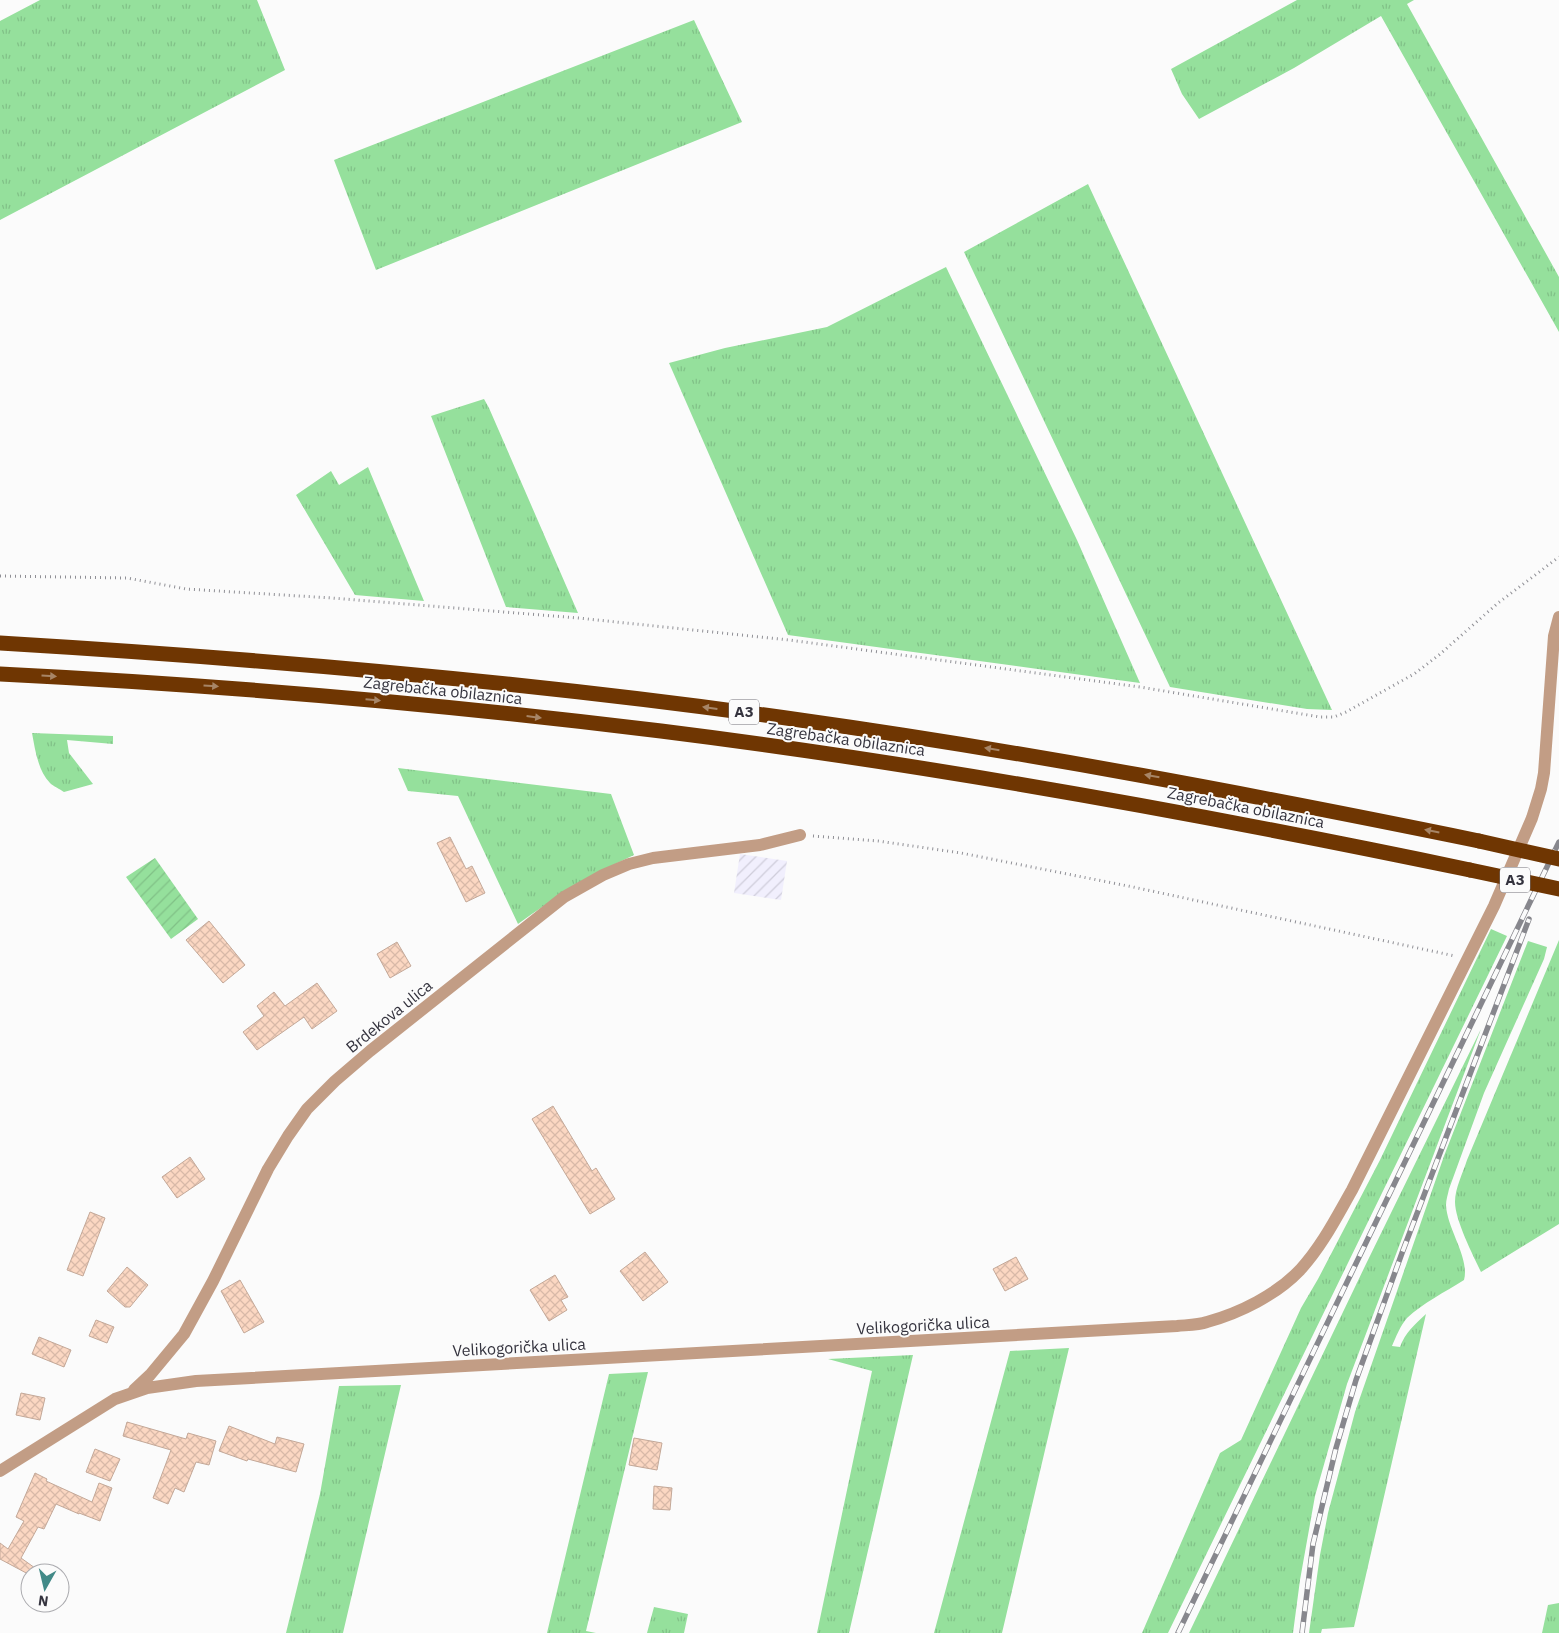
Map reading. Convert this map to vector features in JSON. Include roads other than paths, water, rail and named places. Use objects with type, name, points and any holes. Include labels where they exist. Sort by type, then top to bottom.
[{"type":"highway","name":"Zagrebačka obilaznica","points":[[0,643],[142,652],[387,672],[656,701],[799,720],[1074,762],[1207,786],[1559,858]]},
{"type":"highway","name":"Zagrebačka obilaznica","points":[[0,674],[140,681],[260,690],[511,714],[662,731],[1070,792],[1337,842],[1559,889]]},
{"type":"street","name":"Velikogorička ulica","points":[[0,1471],[99,1408],[132,1392],[196,1381],[1063,1334],[1177,1326],[1206,1322],[1254,1303],[1280,1287],[1299,1271],[1331,1227],[1352,1190],[1466,958],[1494,906],[1532,818],[1541,789],[1548,730],[1554,636],[1559,617]]},
{"type":"street","name":"Brdekova ulica","points":[[132,1392],[150,1375],[184,1334],[213,1281],[268,1169],[288,1136],[307,1109],[335,1081],[370,1051],[564,897],[603,874],[629,864],[653,858],[760,845],[800,835]]},
{"type":"railway","points":[[1178,1633],[1559,842]]},
{"type":"railway","points":[[1302,1633],[1313,1544],[1336,1448],[1356,1380],[1402,1253],[1529,919]]}]
